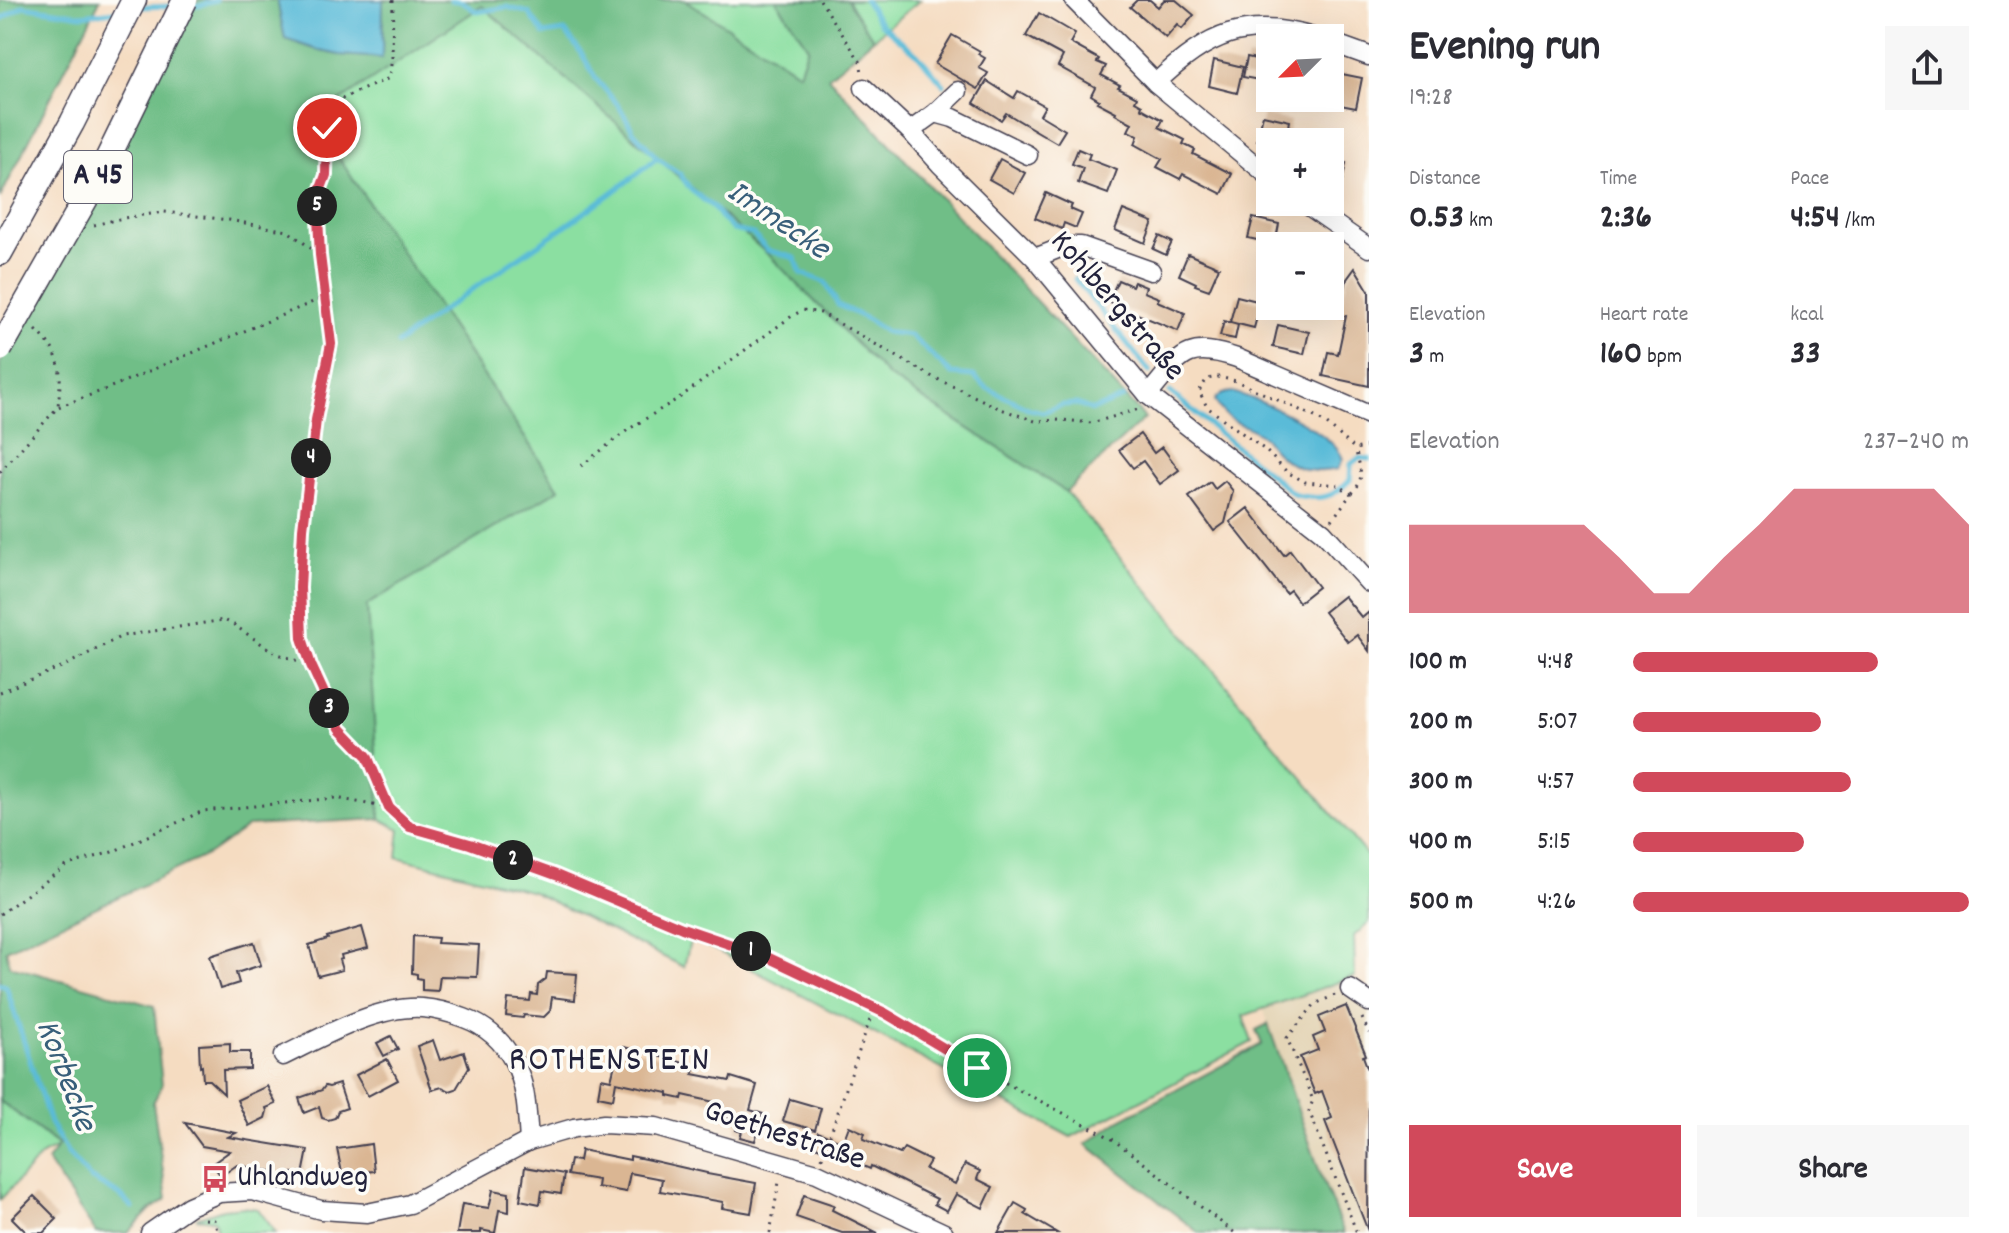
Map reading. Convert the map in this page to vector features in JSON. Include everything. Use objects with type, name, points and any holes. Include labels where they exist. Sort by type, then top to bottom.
[{"type":"highway","name":"A 45","points":[[0,253],[72,123],[134,0]]},
{"type":"highway","name":"A 45","points":[[0,349],[101,172],[185,0]]},
{"type":"street","points":[[1074,0],[1156,83],[1256,165]]},
{"type":"street","points":[[1156,83],[1177,62],[1209,41],[1256,28]]},
{"type":"street","points":[[1344,47],[1369,56]]},
{"type":"street","name":"Kohlbergstraße","points":[[864,88],[1035,258],[1153,399],[1323,532],[1369,583]]},
{"type":"street","points":[[910,131],[958,91]]},
{"type":"street","points":[[935,113],[953,118],[1028,155]]},
{"type":"street","points":[[1323,216],[1369,248]]},
{"type":"street","points":[[1035,258],[1065,246],[1081,246],[1151,271]]},
{"type":"street","points":[[1153,399],[1181,358],[1198,350],[1237,358],[1369,415]]},
{"type":"street","points":[[1350,989],[1369,1002]]},
{"type":"street","points":[[283,1056],[356,1021],[420,1007],[446,1011],[477,1023],[500,1040],[515,1063],[524,1093],[529,1141]]},
{"type":"street","name":"Goethestraße","points":[[150,1233],[189,1206],[219,1193],[252,1191],[321,1210],[367,1213],[410,1204],[529,1141],[574,1128],[604,1124],[656,1127],[817,1173],[944,1233]]},
{"type":"path","points":[[393,0],[389,78],[330,106],[326,175],[317,199],[331,344],[314,435],[300,588],[302,638],[311,665],[340,728],[367,756],[389,808],[410,827],[470,844],[556,875],[682,928],[767,957],[874,1008],[977,1068],[1111,1138],[1235,1233]]},
{"type":"path","points":[[820,0],[860,61],[864,88]]},
{"type":"path","points":[[82,229],[123,218],[164,212],[288,231],[320,255]]},
{"type":"path","points":[[0,472],[58,407],[325,297]]},
{"type":"path","points":[[581,466],[629,429],[679,398],[803,310],[821,313],[931,376],[1001,409],[1035,421],[1092,423],[1153,399]]},
{"type":"path","points":[[34,327],[50,342],[59,362],[58,407]]},
{"type":"path","points":[[1323,532],[1360,485],[1355,449],[1327,424],[1236,381],[1218,377],[1207,379],[1199,391],[1207,407],[1265,450],[1287,472],[1305,482],[1339,485],[1351,494]]},
{"type":"path","points":[[1355,449],[1369,446]]},
{"type":"path","points":[[0,692],[66,665],[122,636],[224,620],[275,653],[311,665]]},
{"type":"path","points":[[0,914],[68,865],[112,852],[203,811],[336,798],[389,808]]},
{"type":"path","points":[[1357,1233],[1309,1111],[1313,1100],[1287,1038],[1315,1004],[1350,989],[1369,1033]]},
{"type":"path","points":[[817,1173],[874,1008]]},
{"type":"path","points":[[770,1233],[782,1162]]},
{"type":"shaded area","points":[[1355,976],[1369,1009],[1369,1233],[1344,1233],[1263,1008]]},
{"type":"green space","points":[[0,0],[100,0],[0,198]]},
{"type":"green space","points":[[198,0],[277,0],[285,39],[340,55],[382,57],[383,0],[685,0],[799,73],[808,47],[776,0],[847,0],[873,39],[828,77],[1145,418],[1066,492],[888,376],[771,257],[482,6],[313,119],[559,489],[367,605],[380,819],[249,826],[209,854],[6,950],[10,966],[154,1006],[162,1085],[153,1103],[167,1199],[150,1210],[128,1233],[96,1233],[47,1161],[59,1145],[0,1101],[0,363]]},
{"type":"green space","points":[[685,0],[776,0],[808,47],[799,73]]},
{"type":"green space","points":[[847,0],[920,0],[873,39]]},
{"type":"green space","points":[[482,5],[771,257],[888,376],[1066,492],[1369,858],[1369,923],[1354,936],[1355,976],[1243,1016],[1252,1042],[1071,1137],[691,937],[684,967],[533,892],[397,857],[400,829],[380,819],[366,605],[559,489],[312,119]]},
{"type":"green space","points":[[1268,1024],[1344,1233],[1199,1233],[1086,1144],[1118,1121],[1262,1044],[1256,1030]]},
{"type":"green space","points":[[0,1101],[60,1146],[43,1154],[0,1200]]},
{"type":"green space","points":[[223,1209],[258,1209],[276,1233],[213,1233],[217,1230],[214,1220],[196,1218]]},
{"type":"water","points":[[277,0],[383,0],[382,58],[340,55],[285,39]]},
{"type":"water","points":[[1232,392],[1277,409],[1325,437],[1343,459],[1338,469],[1311,471],[1287,461],[1263,436],[1230,419],[1220,408],[1215,400]]},
{"type":"building","points":[[1137,0],[1150,0],[1158,7],[1164,0],[1176,0],[1194,15],[1182,29],[1177,25],[1166,38],[1130,7]]},
{"type":"building","points":[[1039,13],[1075,34],[1070,43],[1099,59],[1097,62],[1106,66],[1101,75],[1137,97],[1135,101],[1142,105],[1141,108],[1163,120],[1159,127],[1185,140],[1183,144],[1195,150],[1193,154],[1232,174],[1222,194],[1183,174],[1180,179],[1157,167],[1162,159],[1135,144],[1138,136],[1128,131],[1132,123],[1097,102],[1099,100],[1091,95],[1095,87],[1058,66],[1063,56],[1026,36]]},
{"type":"building","points":[[952,35],[980,51],[978,54],[985,58],[979,68],[988,73],[978,89],[935,64]]},
{"type":"building","points":[[1247,57],[1256,59],[1256,79],[1243,77]]},
{"type":"building","points":[[1214,60],[1243,67],[1237,93],[1209,86]]},
{"type":"building","points":[[1344,74],[1362,78],[1356,108],[1344,106]]},
{"type":"building","points":[[987,81],[1014,98],[1018,91],[1045,106],[1040,115],[1065,130],[1057,143],[1006,113],[1001,120],[974,103]]},
{"type":"building","points":[[1263,115],[1290,121],[1289,128],[1260,128]]},
{"type":"building","points":[[1078,149],[1090,154],[1088,159],[1117,170],[1108,194],[1078,183],[1083,168],[1072,164]]},
{"type":"building","points":[[1000,159],[1025,173],[1014,193],[989,179]]},
{"type":"building","points":[[1046,193],[1072,205],[1070,209],[1082,214],[1076,228],[1064,223],[1062,229],[1035,218]]},
{"type":"building","points":[[1123,210],[1153,222],[1145,243],[1115,230]]},
{"type":"building","points":[[1253,218],[1279,224],[1277,232],[1256,232],[1256,240],[1248,238]]},
{"type":"building","points":[[1159,236],[1172,242],[1166,255],[1153,249]]},
{"type":"building","points":[[1188,254],[1219,267],[1209,290],[1179,275]]},
{"type":"building","points":[[1355,268],[1369,291],[1369,386],[1323,376],[1328,352],[1338,354],[1346,316],[1344,292],[1347,279]]},
{"type":"building","points":[[1118,280],[1132,286],[1134,282],[1146,287],[1144,292],[1159,298],[1157,301],[1185,313],[1178,331],[1108,302]]},
{"type":"building","points":[[1237,296],[1256,301],[1254,328],[1230,322]]},
{"type":"building","points":[[1224,321],[1238,325],[1235,339],[1220,336]]},
{"type":"building","points":[[1278,325],[1309,332],[1304,354],[1273,347]]},
{"type":"building","points":[[1140,434],[1154,453],[1162,447],[1179,470],[1160,484],[1143,461],[1133,468],[1119,450]]},
{"type":"building","points":[[1225,481],[1233,491],[1225,523],[1214,531],[1189,497],[1210,482],[1215,489]]},
{"type":"building","points":[[1248,508],[1284,555],[1290,550],[1318,587],[1299,602],[1290,590],[1286,593],[1230,522]]},
{"type":"building","points":[[1344,596],[1362,618],[1369,612],[1369,651],[1357,635],[1348,642],[1324,612]]},
{"type":"building","points":[[362,927],[368,948],[341,955],[342,970],[318,976],[309,945]]},
{"type":"building","points":[[413,936],[438,938],[437,943],[479,945],[477,977],[440,976],[438,991],[422,990],[422,979],[412,973]]},
{"type":"building","points":[[254,942],[261,965],[236,973],[239,983],[220,989],[210,956]]},
{"type":"building","points":[[547,972],[577,974],[575,1000],[552,997],[550,1011],[544,1017],[506,1016],[508,999],[530,1001],[531,994],[537,995],[538,985],[546,979]]},
{"type":"building","points":[[1346,1006],[1366,1055],[1363,1056],[1369,1072],[1368,1231],[1325,1121],[1332,1118],[1322,1091],[1315,1094],[1300,1057],[1318,1050],[1313,1037],[1325,1032],[1319,1017]]},
{"type":"building","points":[[391,1036],[398,1049],[384,1056],[377,1043]]},
{"type":"building","points":[[433,1040],[440,1060],[464,1052],[469,1067],[456,1089],[450,1091],[442,1087],[432,1090],[417,1046]]},
{"type":"building","points":[[230,1043],[230,1052],[250,1052],[250,1069],[223,1070],[224,1094],[209,1080],[203,1080],[199,1045]]},
{"type":"building","points":[[624,1047],[695,1066],[693,1074],[730,1081],[731,1077],[757,1085],[750,1110],[763,1114],[755,1141],[740,1137],[742,1132],[736,1130],[738,1122],[720,1116],[723,1104],[683,1095],[682,1099],[616,1082],[613,1099],[598,1096],[601,1078],[611,1080],[616,1060],[621,1061]]},
{"type":"building","points":[[387,1059],[398,1080],[368,1096],[356,1075]]},
{"type":"building","points":[[339,1084],[347,1108],[338,1111],[335,1118],[322,1118],[319,1107],[304,1113],[299,1098],[325,1086]]},
{"type":"building","points":[[267,1086],[276,1104],[266,1108],[265,1118],[249,1126],[237,1100]]},
{"type":"building","points":[[790,1099],[821,1108],[815,1130],[783,1121]]},
{"type":"building","points":[[185,1123],[236,1133],[228,1137],[308,1150],[303,1175],[293,1173],[292,1178],[237,1165],[221,1176],[212,1164],[230,1151],[202,1146]]},
{"type":"building","points":[[849,1126],[865,1133],[863,1139],[900,1154],[904,1148],[930,1161],[925,1169],[955,1184],[965,1164],[980,1171],[977,1179],[993,1187],[983,1208],[956,1194],[947,1211],[934,1204],[937,1199],[871,1166],[870,1169],[813,1145],[818,1132],[843,1142]]},
{"type":"building","points":[[371,1144],[374,1171],[364,1172],[365,1180],[344,1182],[337,1149]]},
{"type":"building","points":[[581,1150],[630,1160],[630,1156],[756,1183],[751,1213],[722,1208],[723,1202],[660,1191],[662,1179],[630,1173],[626,1192],[597,1187],[598,1180],[567,1175],[570,1160],[579,1161]]},
{"type":"building","points":[[525,1167],[564,1174],[561,1194],[542,1191],[540,1204],[520,1200]]},
{"type":"building","points":[[493,1190],[509,1193],[509,1212],[499,1210],[495,1233],[481,1230],[481,1233],[457,1233],[462,1204],[489,1208]]},
{"type":"building","points":[[804,1195],[834,1205],[832,1210],[878,1233],[842,1233],[796,1217]]},
{"type":"building","points":[[34,1196],[57,1219],[43,1233],[27,1233],[12,1218]]},
{"type":"building","points":[[1015,1203],[1027,1210],[1025,1214],[1057,1233],[998,1233]]},
{"type":"waterway","name":"Immecke","points":[[192,6],[216,0]]},
{"type":"waterway","name":"Immecke","points":[[451,0],[463,2],[477,12],[507,7],[529,13],[544,34],[565,31],[634,132],[657,158],[680,174],[691,190],[713,207],[733,230],[753,234],[767,250],[795,258],[801,273],[825,282],[838,305],[886,332],[910,335],[952,374],[974,376],[985,387],[1043,412],[1062,405],[1077,404],[1092,410],[1123,398]]},
{"type":"waterway","points":[[865,0],[881,24],[917,54],[944,85]]},
{"type":"waterway","name":"Immecke","points":[[0,20],[23,6],[82,15],[122,10]]},
{"type":"waterway","name":"Immecke","points":[[140,7],[174,6]]},
{"type":"waterway","points":[[397,344],[657,158]]},
{"type":"waterway","points":[[1075,279],[1150,372]]},
{"type":"waterway","name":"Immecke","points":[[1170,392],[1295,495],[1319,497],[1332,494],[1350,480],[1351,464],[1359,458],[1369,459]]},
{"type":"waterway","name":"Korbecke","points":[[0,984],[6,986],[50,1123],[69,1155],[90,1178],[120,1195],[133,1208]]},
{"type":"place","name":"Uhlandweg","points":[[215,1179]]},
{"type":"district","name":"ROTHENSTEIN","points":[[610,1062]]},
{"type":"route","points":[[327,128],[326,175],[317,199],[331,344],[316,420],[303,529],[300,588],[302,638],[327,703],[340,728],[367,756],[389,808],[410,827],[470,844],[556,875],[682,928],[767,957],[885,1013],[977,1068]]}]
